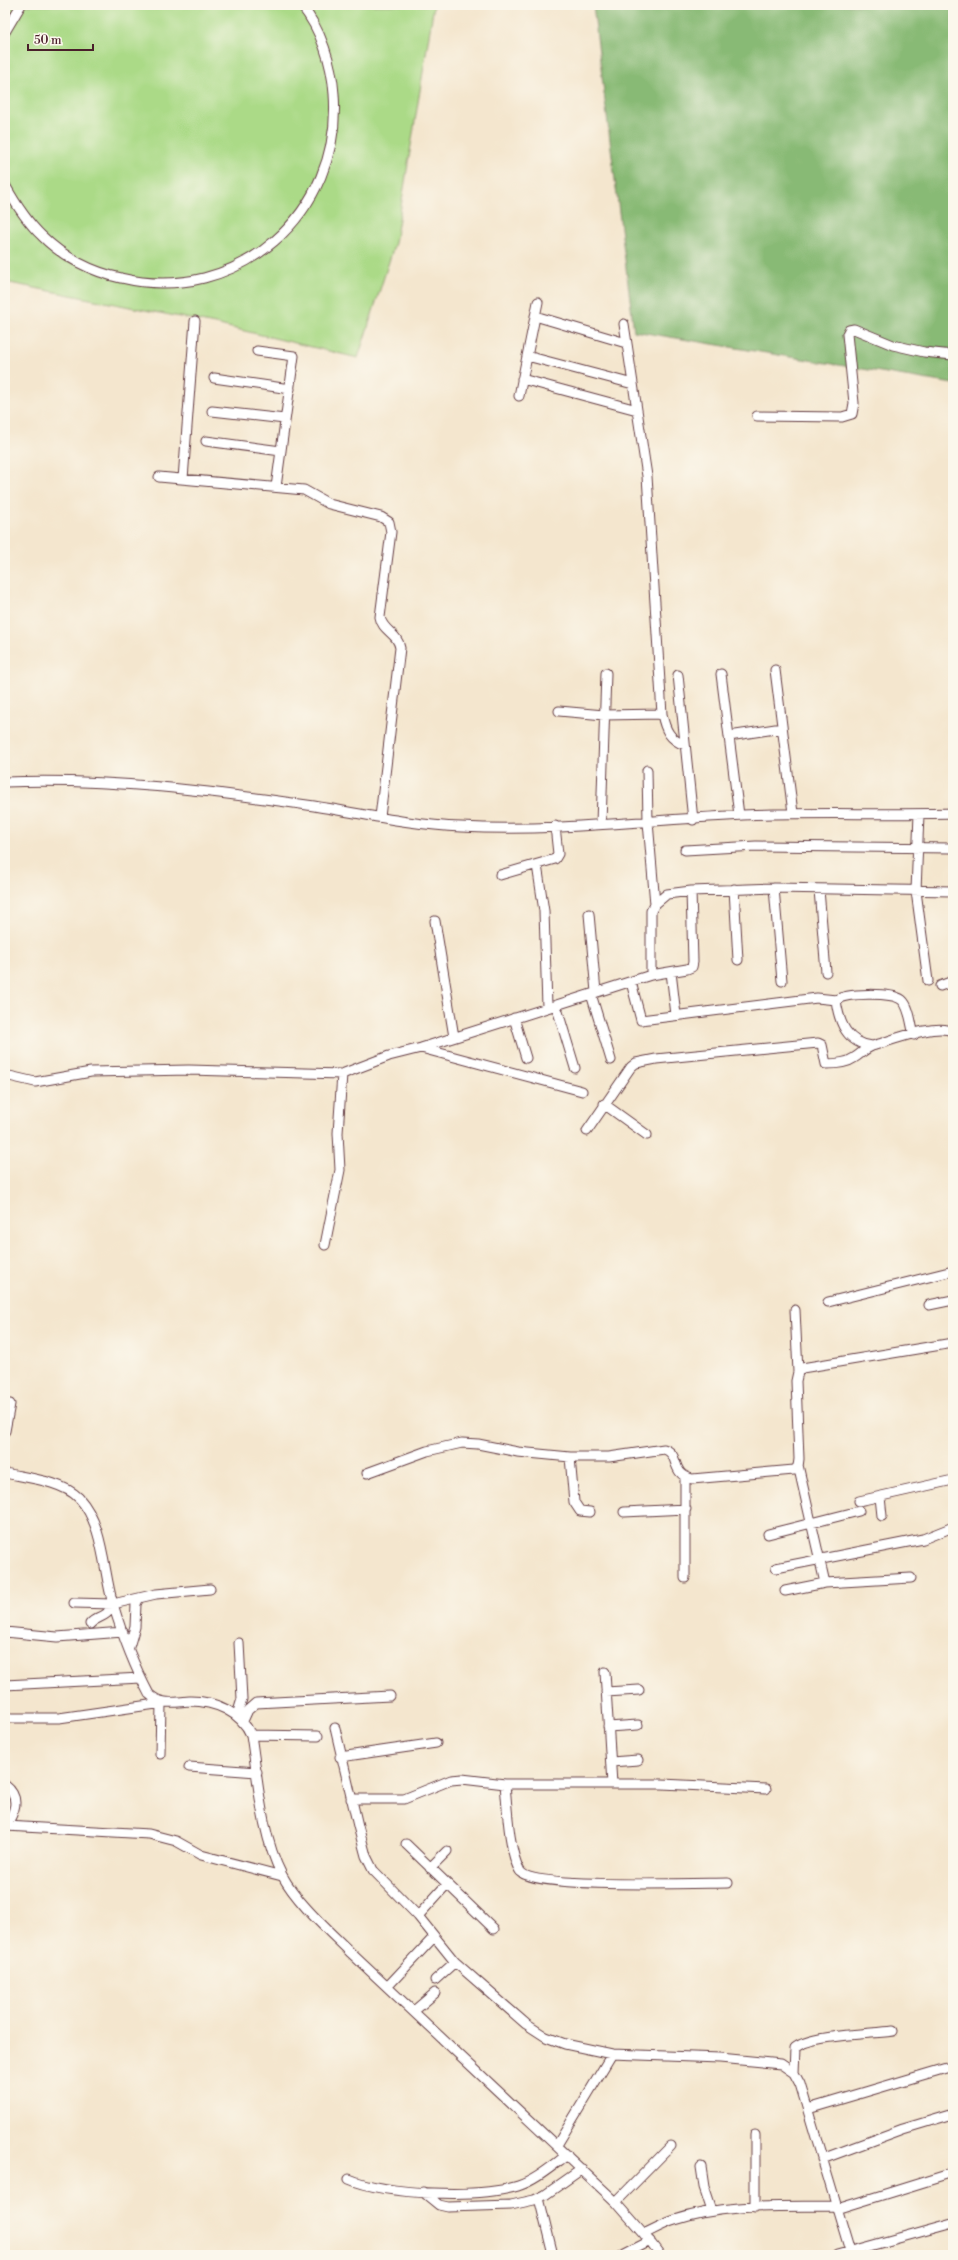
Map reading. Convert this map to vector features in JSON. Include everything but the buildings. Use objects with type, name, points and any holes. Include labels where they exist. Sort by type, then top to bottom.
[{"type":"street","points":[[5,32],[21,5]]},
{"type":"street","points":[[5,185],[18,209],[42,236],[71,259],[104,274],[139,283],[176,284],[211,277],[245,263],[275,242],[300,215],[319,184],[331,150],[336,113],[333,77],[322,42],[301,5]]},
{"type":"street","points":[[519,396],[538,302]]},
{"type":"street","points":[[535,316],[626,343]]},
{"type":"street","points":[[183,479],[195,321]]},
{"type":"street","points":[[624,324],[650,508],[656,642],[662,714],[669,734],[676,742],[685,745]]},
{"type":"street","points":[[757,416],[842,417],[852,414],[854,403],[847,334],[854,329],[893,344],[924,352],[953,355]]},
{"type":"street","points":[[257,351],[294,356],[276,487]]},
{"type":"street","points":[[527,356],[633,384]]},
{"type":"street","points":[[214,378],[290,389]]},
{"type":"street","points":[[522,379],[637,410]]},
{"type":"street","points":[[212,411],[285,419]]},
{"type":"street","points":[[206,441],[281,451]]},
{"type":"street","points":[[160,477],[304,490],[329,504],[387,519],[391,526],[380,617],[384,627],[398,638],[400,648],[380,817]]},
{"type":"street","points":[[775,670],[793,813]]},
{"type":"street","points":[[601,824],[606,673]]},
{"type":"street","points":[[721,674],[739,815]]},
{"type":"street","points":[[678,675],[693,820]]},
{"type":"street","points":[[559,712],[604,716],[662,714]]},
{"type":"street","points":[[729,736],[782,728]]},
{"type":"street","points":[[647,770],[648,822],[655,904]]},
{"type":"street","points":[[5,782],[60,780],[114,782],[262,799],[380,817],[461,827],[555,826],[693,820],[739,815],[793,813],[953,814]]},
{"type":"street","points":[[918,814],[916,891],[928,981]]},
{"type":"street","points":[[500,875],[555,859],[558,854],[555,826]]},
{"type":"street","points":[[685,850],[756,846],[953,848]]},
{"type":"street","points":[[537,865],[544,911],[546,1008]]},
{"type":"street","points":[[651,975],[651,911],[655,904],[667,894],[691,891],[774,888],[819,890],[953,891]]},
{"type":"street","points":[[774,888],[782,981]]},
{"type":"street","points":[[734,889],[738,960]]},
{"type":"street","points":[[819,890],[826,972]]},
{"type":"street","points":[[5,1075],[35,1082],[91,1072],[189,1070],[342,1074],[389,1056],[421,1048],[651,975],[692,967],[691,891]]},
{"type":"street","points":[[589,914],[594,993],[611,1060]]},
{"type":"street","points":[[434,921],[454,1037]]},
{"type":"street","points":[[671,972],[676,1015]]},
{"type":"street","points":[[940,986],[953,981]]},
{"type":"street","points":[[631,982],[641,1020],[817,998],[836,1000],[853,994],[894,997],[902,1000],[906,1006],[914,1035]]},
{"type":"street","points":[[836,1000],[838,1015],[844,1030],[862,1045],[872,1046]]},
{"type":"street","points":[[556,1005],[576,1068]]},
{"type":"street","points":[[514,1018],[526,1058]]},
{"type":"street","points":[[587,1131],[604,1104],[631,1067],[646,1060],[818,1043],[822,1045],[826,1064],[852,1060],[865,1048],[914,1035],[942,1028],[953,1032]]},
{"type":"street","points":[[421,1048],[582,1091]]},
{"type":"street","points":[[325,1245],[340,1170],[338,1133],[342,1074]]},
{"type":"street","points":[[604,1104],[647,1135]]},
{"type":"street","points":[[828,1302],[953,1271]]},
{"type":"street","points":[[929,1305],[953,1300]]},
{"type":"street","points":[[795,1310],[798,1372],[796,1381],[798,1465],[825,1583]]},
{"type":"street","points":[[798,1372],[808,1366],[953,1343]]},
{"type":"street","points":[[5,1431],[10,1404]]},
{"type":"street","points":[[367,1473],[427,1451],[462,1443],[478,1444],[518,1452],[570,1457],[610,1457],[664,1449],[669,1450],[677,1471],[685,1477],[703,1478],[794,1470],[798,1465]]},
{"type":"street","points":[[570,1457],[574,1502],[580,1511],[590,1512]]},
{"type":"street","points":[[5,1473],[54,1485],[78,1498],[95,1526],[113,1604],[141,1678],[149,1694],[155,1700],[163,1703]]},
{"type":"street","points":[[685,1477],[685,1578]]},
{"type":"street","points":[[859,1501],[953,1480]]},
{"type":"street","points":[[880,1497],[882,1516]]},
{"type":"street","points":[[624,1512],[686,1509]]},
{"type":"street","points":[[768,1534],[859,1512]]},
{"type":"street","points":[[776,1568],[923,1539],[953,1527]]},
{"type":"street","points":[[785,1591],[825,1583],[911,1578]]},
{"type":"street","points":[[74,1603],[113,1604],[140,1598],[210,1589]]},
{"type":"street","points":[[129,1647],[136,1627],[136,1604],[140,1598]]},
{"type":"street","points":[[90,1624],[93,1620],[106,1614],[113,1604]]},
{"type":"street","points":[[5,1632],[57,1637],[123,1632]]},
{"type":"street","points":[[239,1643],[242,1700],[240,1718]]},
{"type":"street","points":[[605,1672],[612,1784]]},
{"type":"street","points":[[5,1685],[141,1678]]},
{"type":"street","points":[[606,1692],[639,1690]]},
{"type":"street","points":[[240,1718],[256,1704],[390,1696]]},
{"type":"street","points":[[5,1718],[59,1718],[163,1703],[203,1702],[240,1718],[251,1735],[268,1838],[282,1876],[324,1926],[616,2202],[647,2237],[660,2255]]},
{"type":"street","points":[[160,1754],[163,1703]]},
{"type":"street","points":[[608,1727],[638,1725]]},
{"type":"street","points":[[335,1728],[340,1757],[363,1845],[373,1870],[418,1916],[456,1962],[526,2024],[546,2037],[565,2044],[612,2054],[720,2058],[767,2062],[781,2064],[794,2073],[800,2084],[808,2109],[836,2208],[850,2251]]},
{"type":"street","points":[[251,1735],[318,1736]]},
{"type":"street","points":[[340,1757],[436,1743]]},
{"type":"street","points":[[611,1762],[638,1760]]},
{"type":"street","points":[[189,1767],[257,1772]]},
{"type":"street","points":[[351,1799],[404,1799],[451,1780],[462,1779],[505,1784],[662,1784],[766,1789]]},
{"type":"street","points":[[505,1784],[513,1847],[520,1872],[526,1877],[564,1883],[728,1883]]},
{"type":"street","points":[[5,1786],[13,1793],[16,1801],[15,1813],[6,1827],[149,1834],[176,1841],[201,1855],[282,1876]]},
{"type":"street","points":[[406,1844],[494,1929]]},
{"type":"street","points":[[430,1868],[447,1851]]},
{"type":"street","points":[[418,1916],[447,1884]]},
{"type":"street","points":[[388,1986],[434,1937]]},
{"type":"street","points":[[435,1980],[456,1962]]},
{"type":"street","points":[[414,2011],[435,1993]]},
{"type":"street","points":[[794,2073],[795,2048],[800,2043],[815,2039],[893,2031]]},
{"type":"street","points":[[557,2145],[612,2054]]},
{"type":"street","points":[[808,2109],[953,2066]]},
{"type":"street","points":[[822,2159],[903,2129],[953,2114]]},
{"type":"street","points":[[755,2134],[755,2208]]},
{"type":"street","points":[[616,2202],[672,2146]]},
{"type":"street","points":[[349,2179],[380,2189],[423,2192],[476,2192],[518,2186],[538,2176],[567,2155]]},
{"type":"street","points":[[700,2167],[704,2187],[712,2212]]},
{"type":"street","points":[[423,2192],[439,2206],[511,2205],[539,2198],[582,2169]]},
{"type":"street","points":[[623,2255],[647,2237],[674,2220],[712,2212],[755,2208],[836,2208],[953,2173]]},
{"type":"street","points":[[539,2198],[554,2255]]},
{"type":"street","points":[[837,2255],[953,2223]]},
{"type":"green space","points":[[5,5],[434,5],[395,243],[358,358],[215,324],[5,282]]},
{"type":"green space","points":[[593,5],[953,5],[953,384],[634,331]]}]
